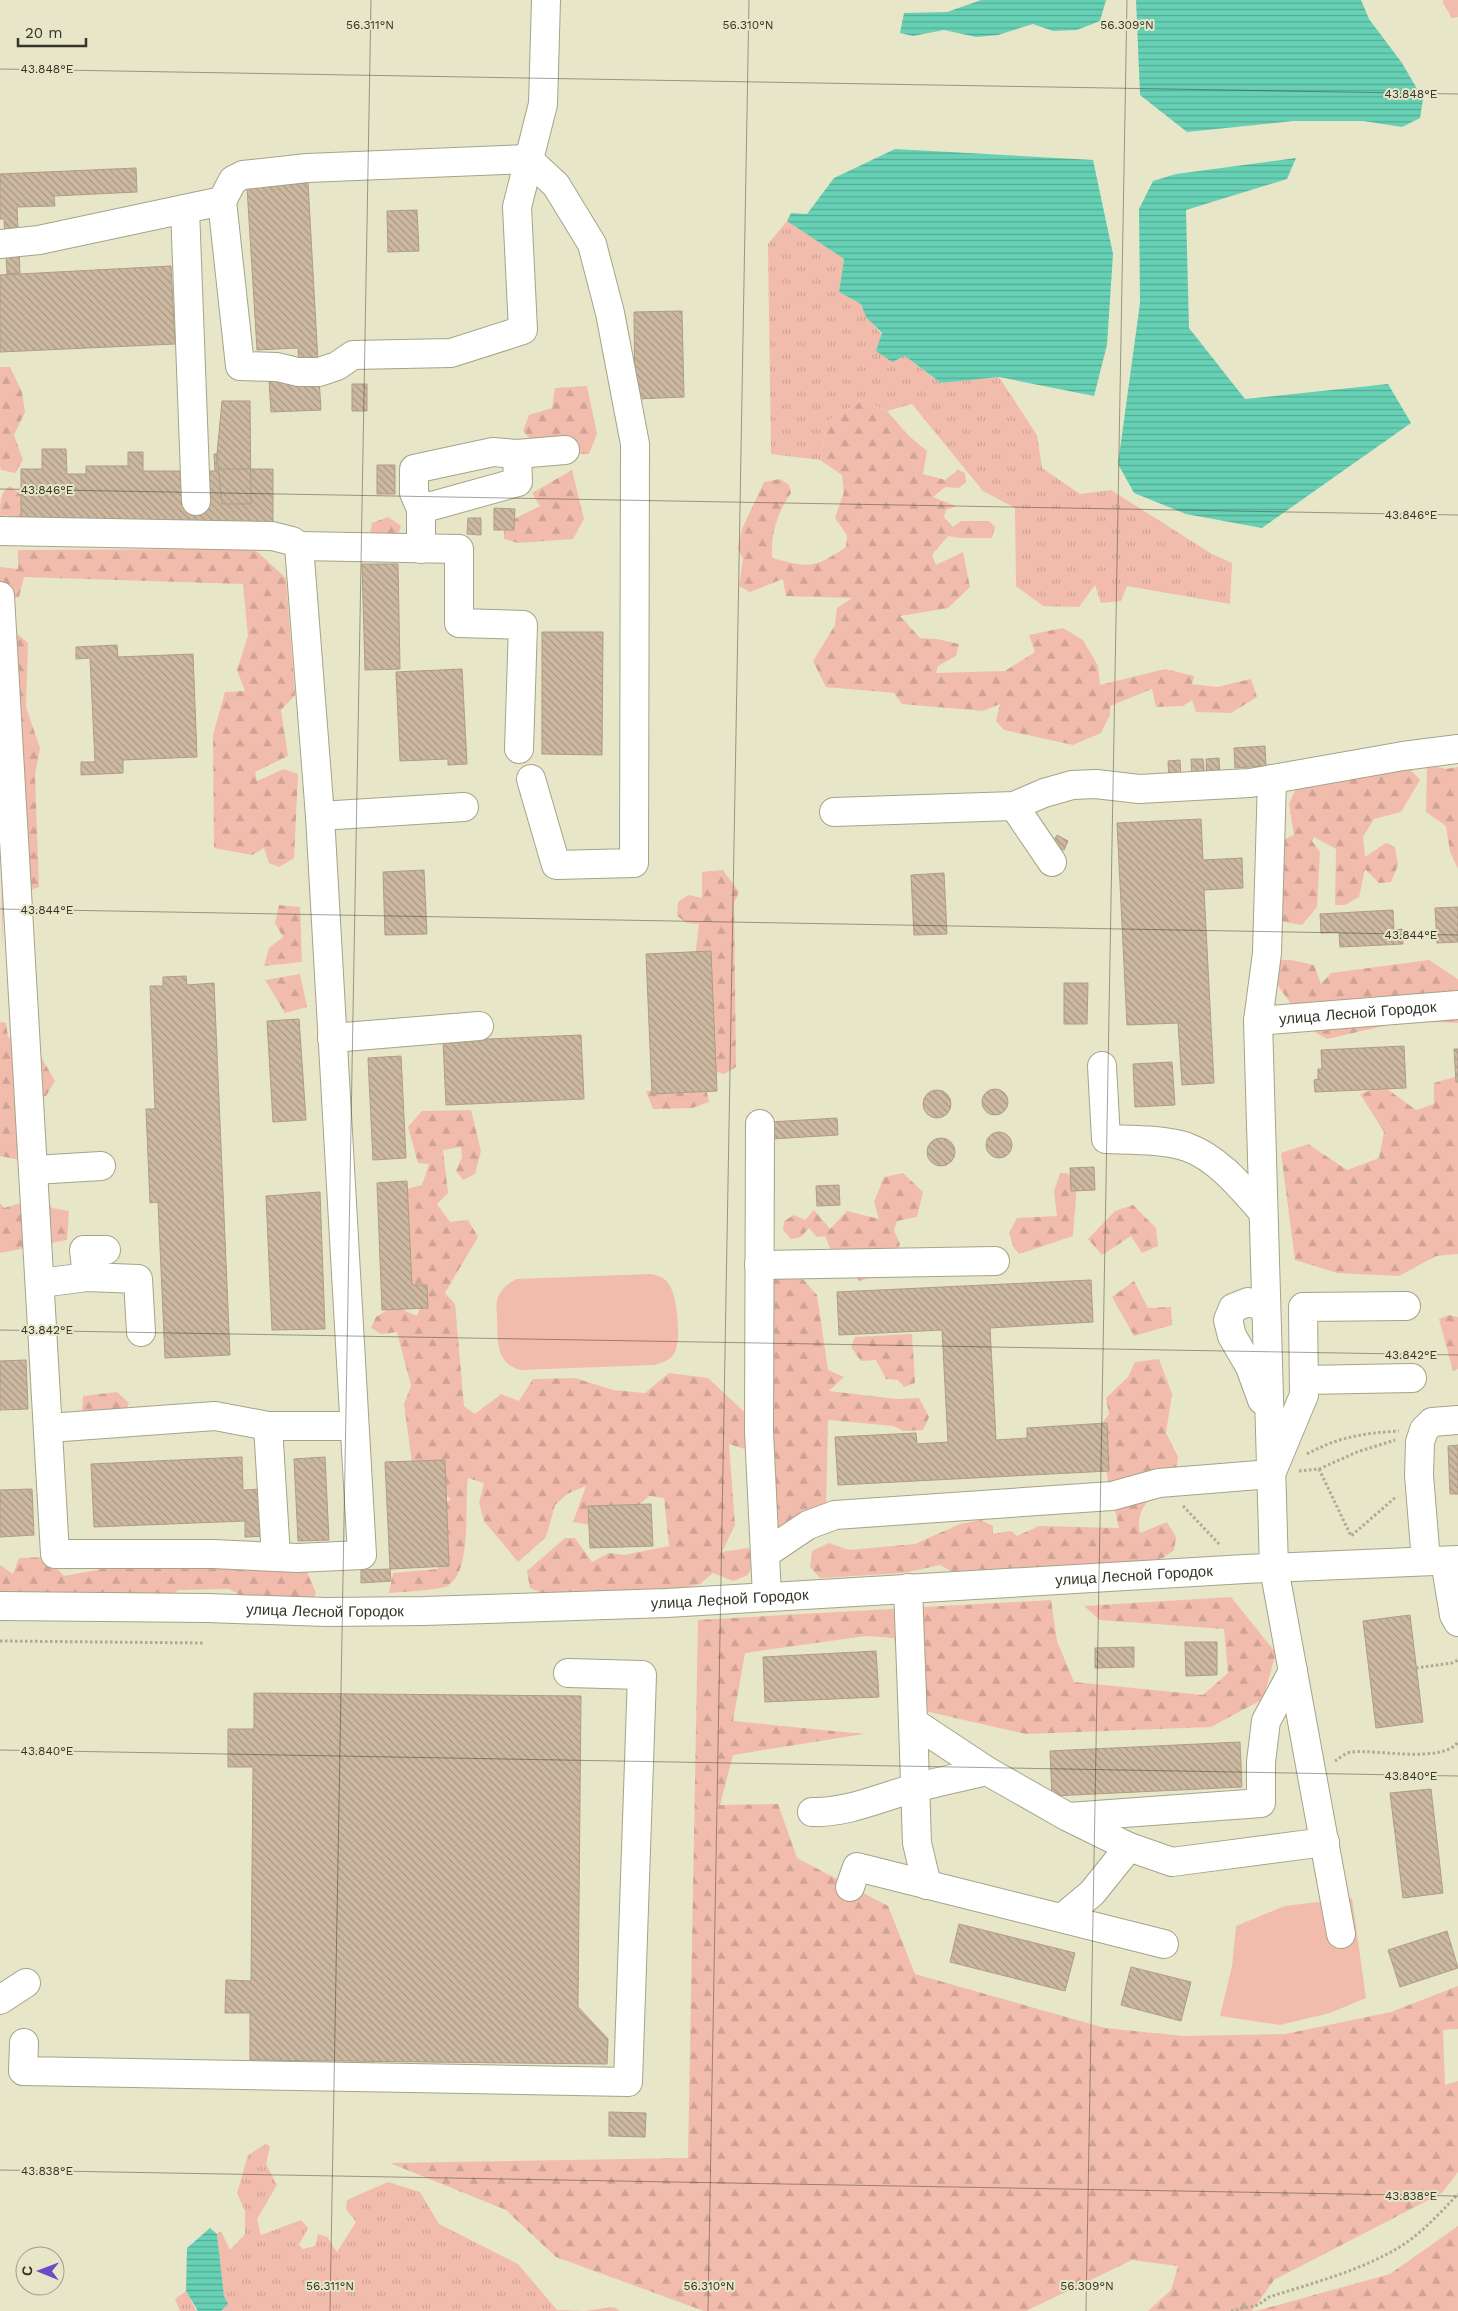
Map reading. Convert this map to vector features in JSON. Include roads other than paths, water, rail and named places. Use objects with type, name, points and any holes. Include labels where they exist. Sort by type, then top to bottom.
[{"type":"street","points":[[531,778],[556,865],[634,863],[635,444],[610,313],[592,244],[556,186],[528,159],[307,168],[243,175],[233,180],[222,201],[240,366],[277,367],[298,372],[319,372],[337,366],[353,355],[451,353],[523,330],[518,207],[528,159],[543,104],[546,0]]},
{"type":"street","points":[[0,244],[39,240],[222,201]]},
{"type":"street","points":[[185,209],[196,500]]},
{"type":"street","points":[[421,549],[421,509],[414,493],[414,469],[494,452],[517,454],[565,450]]},
{"type":"street","points":[[421,509],[518,482],[517,454]]},
{"type":"street","points":[[0,531],[272,536],[292,541],[299,546],[459,549],[459,623],[523,625],[519,749]]},
{"type":"street","points":[[0,596],[41,1283],[55,1554],[213,1554],[276,1557],[362,1555],[320,816],[299,546]]},
{"type":"street","points":[[834,812],[1014,806],[1044,793],[1072,786],[1096,784],[1140,788],[1250,783],[1403,756],[1458,749]]},
{"type":"street","points":[[1272,779],[1267,953],[1258,1021],[1274,1568],[1341,1934]]},
{"type":"street","points":[[1014,806],[1052,862]]},
{"type":"street","points":[[320,816],[464,807]]},
{"type":"street","name":"улица Лесной Городок","points":[[1258,1021],[1458,1004]]},
{"type":"street","points":[[332,1038],[479,1026]]},
{"type":"street","points":[[1102,1066],[1106,1139],[1152,1141],[1186,1147],[1211,1159],[1235,1180],[1263,1212]]},
{"type":"street","points":[[760,1124],[759,1432],[766,1596]]},
{"type":"street","points":[[34,1170],[102,1166]]},
{"type":"street","points":[[87,1277],[84,1250],[106,1250]]},
{"type":"street","points":[[760,1265],[996,1261]]},
{"type":"street","points":[[41,1283],[87,1277],[138,1279],[141,1332]]},
{"type":"street","points":[[1266,1307],[1248,1302],[1233,1308],[1228,1320],[1232,1336],[1250,1367],[1270,1422]]},
{"type":"street","points":[[1271,1474],[1304,1395],[1303,1307],[1406,1306]]},
{"type":"street","points":[[1304,1380],[1412,1378]]},
{"type":"street","points":[[49,1428],[215,1416],[268,1426],[354,1426]]},
{"type":"street","points":[[1458,1420],[1432,1422],[1424,1430],[1420,1442],[1419,1475],[1443,1561],[1454,1615],[1458,1622]]},
{"type":"street","points":[[268,1426],[276,1557]]},
{"type":"street","points":[[765,1554],[808,1525],[835,1515],[1112,1496],[1160,1483],[1271,1474]]},
{"type":"street","name":"улица Лесной Городок","points":[[0,1606],[207,1608],[326,1612],[424,1611],[667,1603],[1244,1569],[1443,1561]]},
{"type":"street","points":[[908,1588],[917,1843],[927,1885]]},
{"type":"street","points":[[1068,1817],[1260,1803],[1261,1762],[1266,1721],[1293,1671]]},
{"type":"street","points":[[24,2043],[23,2071],[628,2082],[642,1675],[568,1673]]},
{"type":"street","points":[[913,1722],[987,1771],[1068,1817],[1128,1847],[1172,1862],[1325,1842]]},
{"type":"street","points":[[812,1812],[833,1813],[865,1805],[915,1788],[987,1771]]},
{"type":"street","points":[[1062,1918],[1092,1892],[1128,1847]]},
{"type":"street","points":[[850,1887],[857,1867],[1164,1944]]},
{"type":"street","points":[[0,2000],[26,1983]]},
{"type":"water","points":[[981,0],[1106,0],[1100,21],[1077,30],[1053,31],[1033,24],[998,35],[976,37],[944,30],[913,36],[900,33],[904,13],[947,12]]},
{"type":"water","points":[[1136,0],[1361,0],[1369,19],[1402,63],[1423,99],[1420,118],[1402,127],[1363,121],[1293,121],[1187,132],[1140,95]]},
{"type":"water","points":[[895,149],[1093,160],[1113,254],[1107,345],[1094,396],[999,377],[941,383],[905,356],[892,362],[876,351],[882,333],[866,317],[861,304],[839,292],[844,259],[787,221],[791,213],[807,214],[834,178]]},
{"type":"water","points":[[1296,158],[1287,179],[1186,210],[1189,328],[1245,399],[1388,384],[1411,423],[1262,528],[1186,514],[1134,493],[1118,464],[1140,303],[1139,209],[1153,181],[1176,174]]},
{"type":"water","points":[[210,2228],[217,2234],[224,2296],[228,2304],[221,2311],[198,2311],[186,2291],[187,2248]]}]
